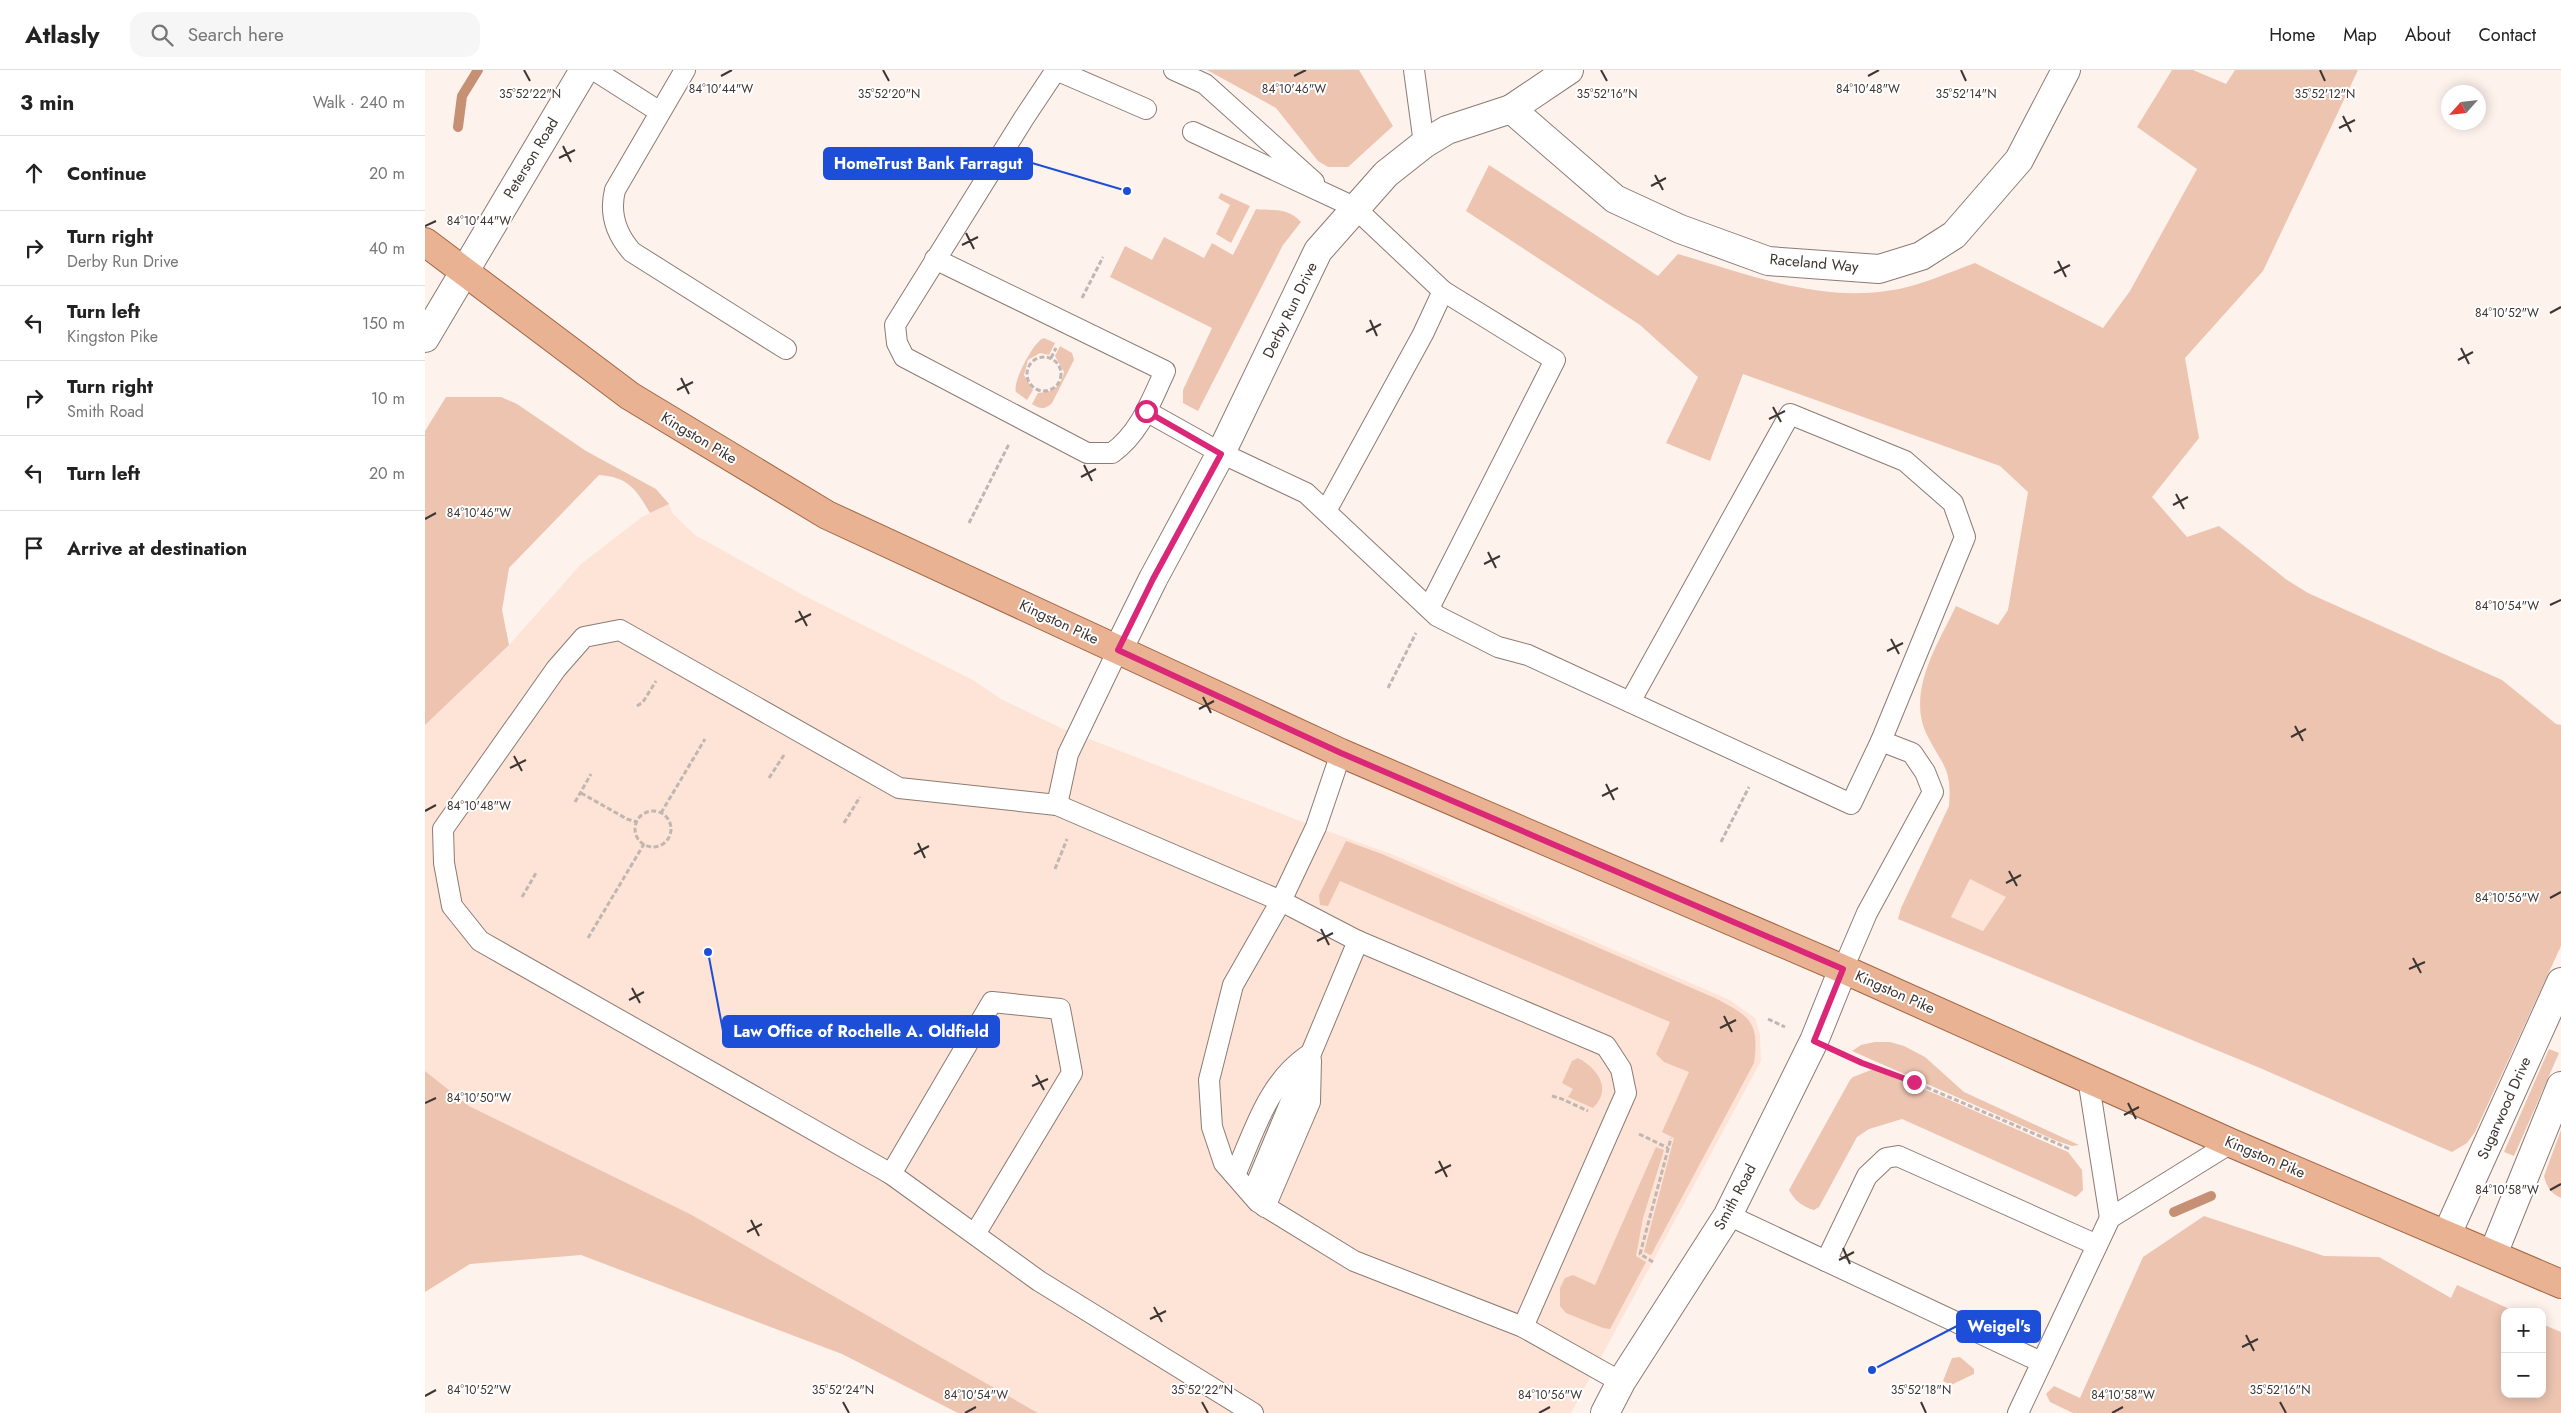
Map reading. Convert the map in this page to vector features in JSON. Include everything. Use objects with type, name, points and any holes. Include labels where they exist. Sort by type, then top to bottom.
[{"type":"main road","name":"Kingston Pike","points":[[425,242],[630,396],[827,515],[1341,753],[1843,969],[2231,1143],[2561,1284]]},
{"type":"street","name":"Peterson Road","points":[[425,338],[463,271],[584,70]]},
{"type":"street","name":"Derby Run Drive","points":[[1118,650],[1153,579],[1221,454],[1318,251],[1354,207],[1386,174],[1424,144],[1447,130],[1511,109],[1569,70]]},
{"type":"street","name":"Raceland Way","points":[[1511,109],[1615,199],[1680,229],[1768,261],[1879,269],[1921,256],[1954,235],[2019,160],[2066,70]]},
{"type":"street","name":"Smith Road","points":[[1605,1413],[1621,1382],[1728,1215],[1814,1041],[1843,969]]},
{"type":"street","name":"Sugarwood Drive","points":[[2447,1234],[2555,1013],[2561,982]]},
{"type":"street","points":[[2493,1254],[2561,1086]]},
{"type":"lane","points":[[594,70],[660,112]]},
{"type":"lane","points":[[685,70],[615,190],[611,205],[620,239],[632,252],[786,349]]},
{"type":"lane","points":[[935,259],[1165,371],[1146,411],[1130,438],[1112,453],[1104,455],[1087,453],[904,357],[897,342],[895,325],[935,259],[1056,70],[1146,109]]},
{"type":"lane","points":[[1174,70],[1205,84],[1329,195]]},
{"type":"lane","points":[[1414,70],[1424,144]]},
{"type":"lane","points":[[1193,132],[1354,207],[1443,291],[1555,360],[1429,608]]},
{"type":"lane","points":[[1325,511],[1423,334],[1443,291]]},
{"type":"lane","points":[[1146,411],[1221,454],[1306,493],[1437,616],[1498,647],[1528,655],[1851,804],[1881,741],[1965,537],[1953,503],[1905,461],[1790,414],[1630,702]]},
{"type":"lane","points":[[1253,1413],[1039,1281],[891,1174],[481,941],[452,906],[444,863],[443,829],[556,669],[584,637],[619,630],[899,788],[1057,805],[1281,901],[1358,940],[1606,1046],[1621,1069],[1626,1093],[1523,1327]]},
{"type":"lane","points":[[1057,805],[1068,754],[1118,650]]},
{"type":"lane","points":[[1843,969],[1867,913],[1933,792],[1925,772],[1912,753],[1881,741]]},
{"type":"lane","points":[[1341,753],[1316,827],[1281,901],[1233,985],[1209,1080],[1212,1127],[1224,1163],[1258,1200],[1355,1262],[1523,1327],[1621,1382]]},
{"type":"lane","points":[[1258,1200],[1310,1102],[1311,1053],[1358,940]]},
{"type":"lane","points":[[891,1174],[992,1002],[1060,1009],[1072,1073],[975,1234]]},
{"type":"lane","points":[[1235,1175],[1272,1092],[1293,1066],[1311,1053]]},
{"type":"lane","points":[[2088,1078],[2110,1218]]},
{"type":"lane","points":[[2018,1413],[2110,1218],[2231,1143]]},
{"type":"lane","points":[[1826,1262],[1867,1176],[1886,1158],[1898,1156],[2097,1245]]},
{"type":"lane","points":[[1728,1215],[2041,1362]]},
{"type":"path","points":[[1035,358],[1051,358],[1059,366],[1061,378],[1054,388],[1042,391],[1037,390],[1029,382],[1028,366],[1035,358]]},
{"type":"path","points":[[969,524],[1037,390]]},
{"type":"path","points":[[1388,688],[1429,608]]},
{"type":"path","points":[[637,706],[643,702],[656,679]]},
{"type":"path","points":[[661,813],[705,739]]},
{"type":"path","points":[[769,778],[787,749]]},
{"type":"path","points":[[1721,842],[1760,762]]},
{"type":"path","points":[[575,802],[591,774]]},
{"type":"path","points":[[581,793],[627,819],[637,822]]},
{"type":"path","points":[[844,822],[862,794]]},
{"type":"path","points":[[649,812],[661,813],[669,822],[671,834],[664,844],[658,847],[644,844],[636,834],[637,822],[640,817],[649,812]]},
{"type":"path","points":[[1055,869],[1068,835]]},
{"type":"path","points":[[588,938],[644,844]]},
{"type":"path","points":[[522,898],[536,873]]},
{"type":"path","points":[[1768,1019],[1814,1041],[2101,1163]]},
{"type":"path","points":[[1653,1262],[1640,1254],[1671,1138]]},
{"type":"shaded area","points":[[1207,70],[1359,70],[1393,126],[1348,167],[1328,167],[1318,161],[1276,108]]},
{"type":"shaded area","points":[[2172,70],[2193,70],[2226,84],[2235,70],[2358,70],[2263,271],[2185,358],[2199,438],[2152,497],[2187,537],[2219,526],[2287,580],[2308,593],[2502,680],[2556,724],[2561,725],[2561,946],[2475,1132],[2467,1143],[2452,1152],[2260,1068],[1898,919],[1901,908],[1949,806],[1948,775],[1927,735],[1921,719],[1922,685],[1933,652],[1956,606],[1998,625],[2008,610],[2028,492],[2000,466],[1743,374],[1710,461],[1666,443],[1698,377],[1640,325],[1466,211],[1489,165],[1658,276],[1678,254],[1787,285],[1842,293],[1870,293],[1908,287],[1975,263],[2103,328],[2130,291],[2197,169],[2137,127]],"holes":[[[1970,879],[2006,897],[1983,931],[1951,917]]]},
{"type":"shaded area","points":[[1221,193],[1250,206],[1231,243],[1216,234],[1230,205],[1218,198]]},
{"type":"shaded area","points":[[1256,209],[1285,212],[1296,217],[1301,222],[1283,245],[1198,411],[1183,403],[1183,390],[1212,328],[1110,277],[1125,246],[1152,260],[1164,237],[1204,258],[1212,243],[1233,255]]},
{"type":"shaded area","points":[[1044,338],[1055,343],[1049,355],[1040,353],[1028,360],[1024,375],[1033,390],[1027,400],[1016,392],[1017,380],[1020,371],[1035,346]]},
{"type":"shaded area","points":[[1060,346],[1072,353],[1074,360],[1052,403],[1045,408],[1038,407],[1032,404],[1038,393],[1055,388],[1063,377],[1064,372],[1055,356]]},
{"type":"shaded area","points":[[446,397],[501,397],[517,404],[586,451],[656,489],[669,504],[650,513],[630,486],[617,478],[599,475],[509,568],[502,610],[509,645],[425,725],[425,431]]},
{"type":"shaded area","points":[[669,504],[673,514],[695,535],[803,595],[973,680],[1001,699],[1061,728],[1316,827],[1394,855],[1730,1000],[1755,1018],[1760,1034],[1761,1061],[1571,1413],[1038,1413],[690,1214],[469,1106],[425,1071],[425,725],[509,645],[581,564],[642,517]]},
{"type":"shaded area","points":[[1346,841],[1382,854],[1715,998],[1744,1015],[1750,1021],[1755,1038],[1754,1063],[1651,1255],[1644,1252],[1674,1138],[1662,1132],[1689,1072],[1664,1062],[1656,1054],[1670,1022],[1340,881],[1328,906],[1320,905],[1319,895]]},
{"type":"shaded area","points":[[1970,879],[2007,897],[1983,931],[1951,917]]},
{"type":"shaded area","points":[[1875,1042],[1890,1042],[1904,1046],[1925,1057],[1964,1092],[2079,1145],[2072,1146],[2057,1141],[1852,1051],[1861,1045]]},
{"type":"shaded area","points":[[2549,1049],[2559,1053],[2514,1156],[2504,1152]]},
{"type":"shaded area","points":[[1578,1058],[1591,1067],[1602,1086],[1602,1094],[1593,1108],[1568,1097],[1573,1089],[1562,1083],[1572,1061]]},
{"type":"shaded area","points":[[1871,1070],[1880,1071],[1943,1097],[2068,1152],[2082,1170],[2083,1190],[2076,1197],[1902,1119],[1869,1129],[1857,1137],[1819,1207],[1814,1210],[1810,1209],[1796,1200],[1789,1190],[1850,1080]]},
{"type":"shaded area","points":[[425,1071],[469,1106],[690,1214],[1038,1413],[958,1413],[842,1354],[581,1255],[470,1264],[425,1292]]},
{"type":"shaded area","points":[[2561,1130],[2561,1198],[2549,1189],[2544,1176]]},
{"type":"shaded area","points":[[1656,1147],[1664,1150],[1643,1218],[1636,1256],[1646,1262],[1610,1329],[1566,1313],[1560,1306],[1560,1288],[1565,1278],[1573,1275],[1595,1285]]},
{"type":"shaded area","points":[[2204,1216],[2324,1256],[2379,1257],[2451,1298],[2457,1285],[2507,1308],[2501,1308],[2501,1398],[2546,1398],[2546,1326],[2561,1332],[2561,1413],[2073,1413],[2050,1402],[2046,1394],[2054,1386],[2080,1398],[2143,1257]]},
{"type":"shaded area","points":[[1960,1357],[1974,1369],[1974,1374],[1951,1385],[1943,1381],[1952,1358]]},
{"type":"waterway","points":[[458,127],[462,96],[478,70]]},
{"type":"waterway","points":[[2174,1212],[2211,1196]]},
{"type":"place","name":"HomeTrust Bank Farragut","points":[[1127,191]]},
{"type":"place","name":"Law Office of Rochelle A. Oldfield","points":[[708,952]]},
{"type":"place","name":"Weigel's","points":[[1872,1370]]},
{"type":"route","points":[[1146,411],[1221,454],[1153,579],[1118,650],[1341,753],[1843,969],[1814,1041],[1862,1063],[1914,1082]]}]
